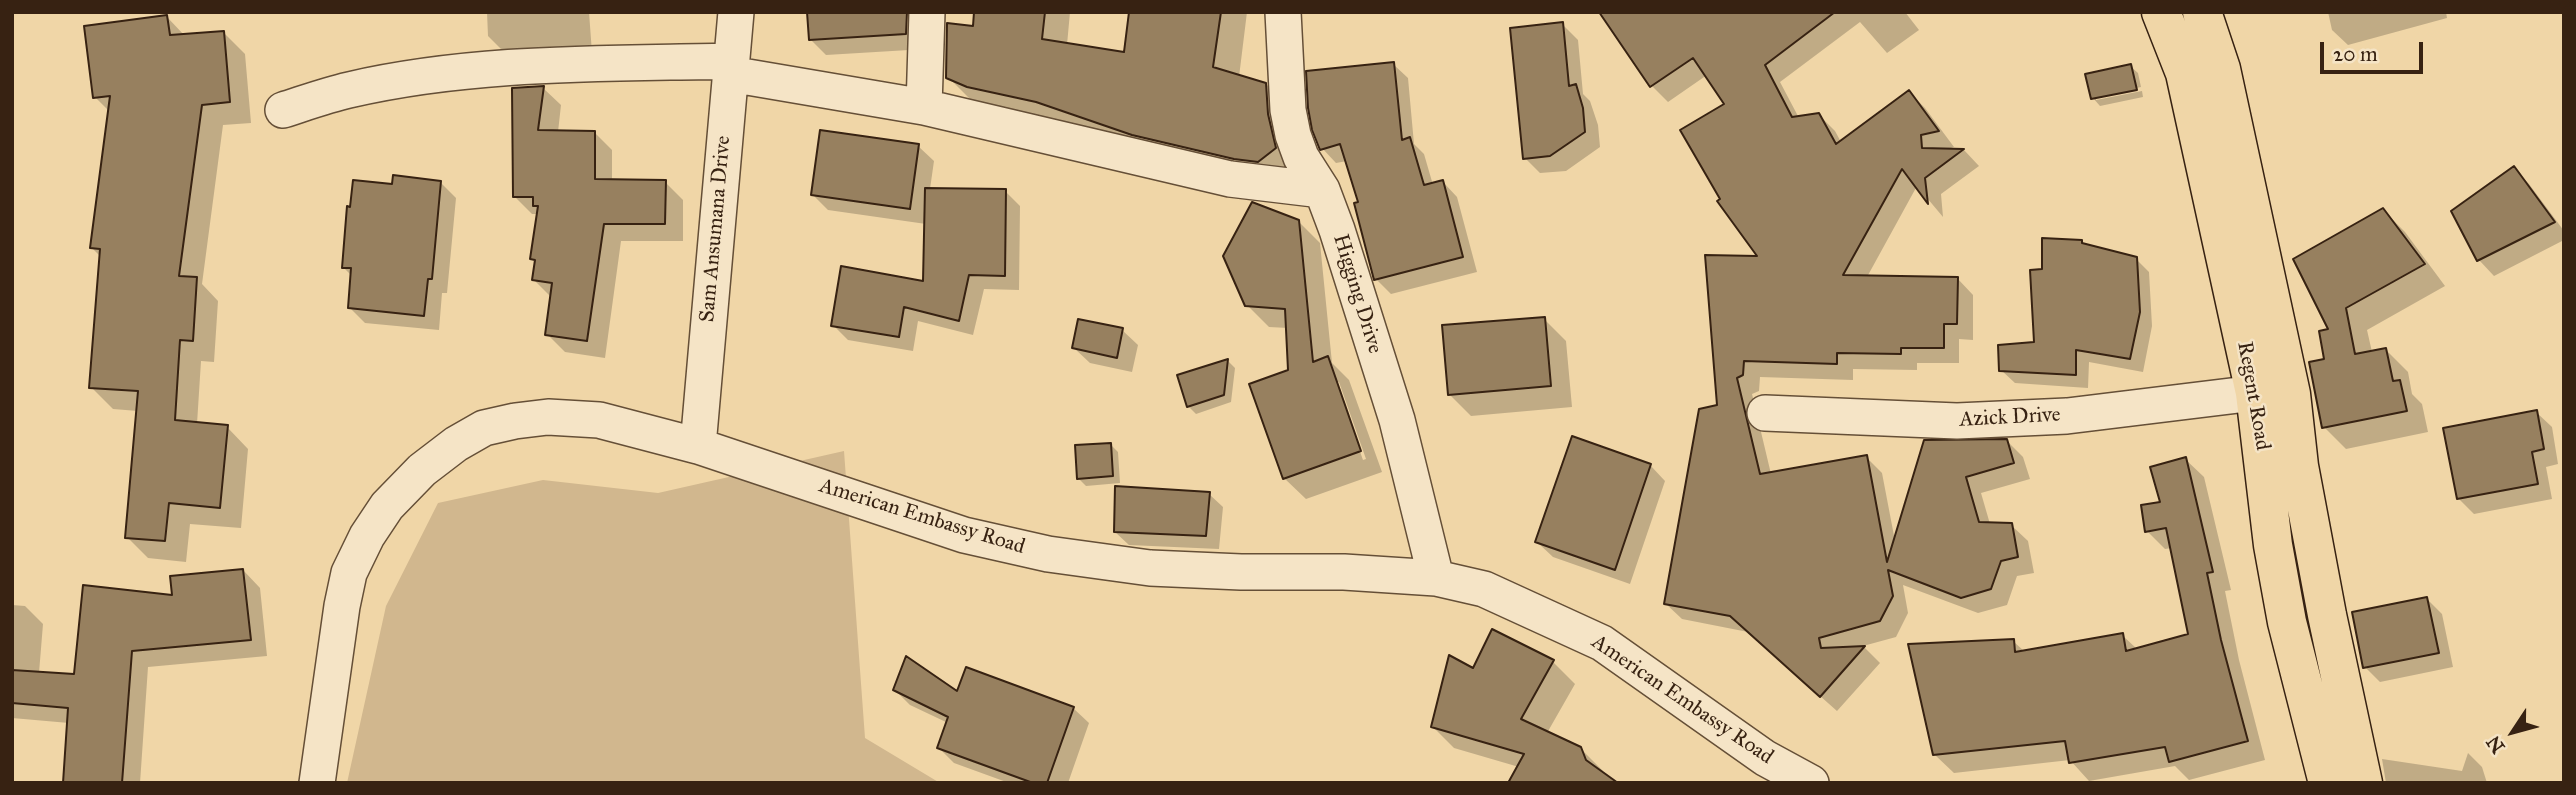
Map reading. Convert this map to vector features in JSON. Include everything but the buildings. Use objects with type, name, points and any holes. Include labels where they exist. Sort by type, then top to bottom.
[{"type":"main road","name":"Regent Road","points":[[2161,12],[2185,73],[2255,393],[2273,545],[2287,622],[2328,783]]},
{"type":"main road","name":"Regent Road","points":[[2202,12],[2221,69],[2291,394],[2299,466],[2363,783]]},
{"type":"street","name":"Sam Ansumana Drive","points":[[698,446],[736,12]]},
{"type":"street","points":[[924,107],[927,12]]},
{"type":"street","name":"Higging Drive","points":[[1283,12],[1288,110],[1293,135],[1301,157],[1322,190],[1337,230],[1396,420],[1436,578]]},
{"type":"street","points":[[283,110],[349,90],[456,73],[539,65],[730,67],[924,107],[1230,180],[1322,190]]},
{"type":"street","name":"Azick Drive","points":[[1765,413],[1957,421],[2067,416],[2255,393]]},
{"type":"street","name":"American Embassy Road","points":[[317,783],[331,670],[349,573],[367,536],[387,506],[422,470],[456,443],[484,428],[548,417],[598,420],[698,446],[964,535],[1048,554],[1150,568],[1241,572],[1344,572],[1436,578],[1484,589],[1602,643],[1765,758],[1811,783]]},
{"type":"shaded area","points":[[844,451],[865,738],[940,783],[347,783],[386,606],[438,503],[543,480],[658,493]]}]
